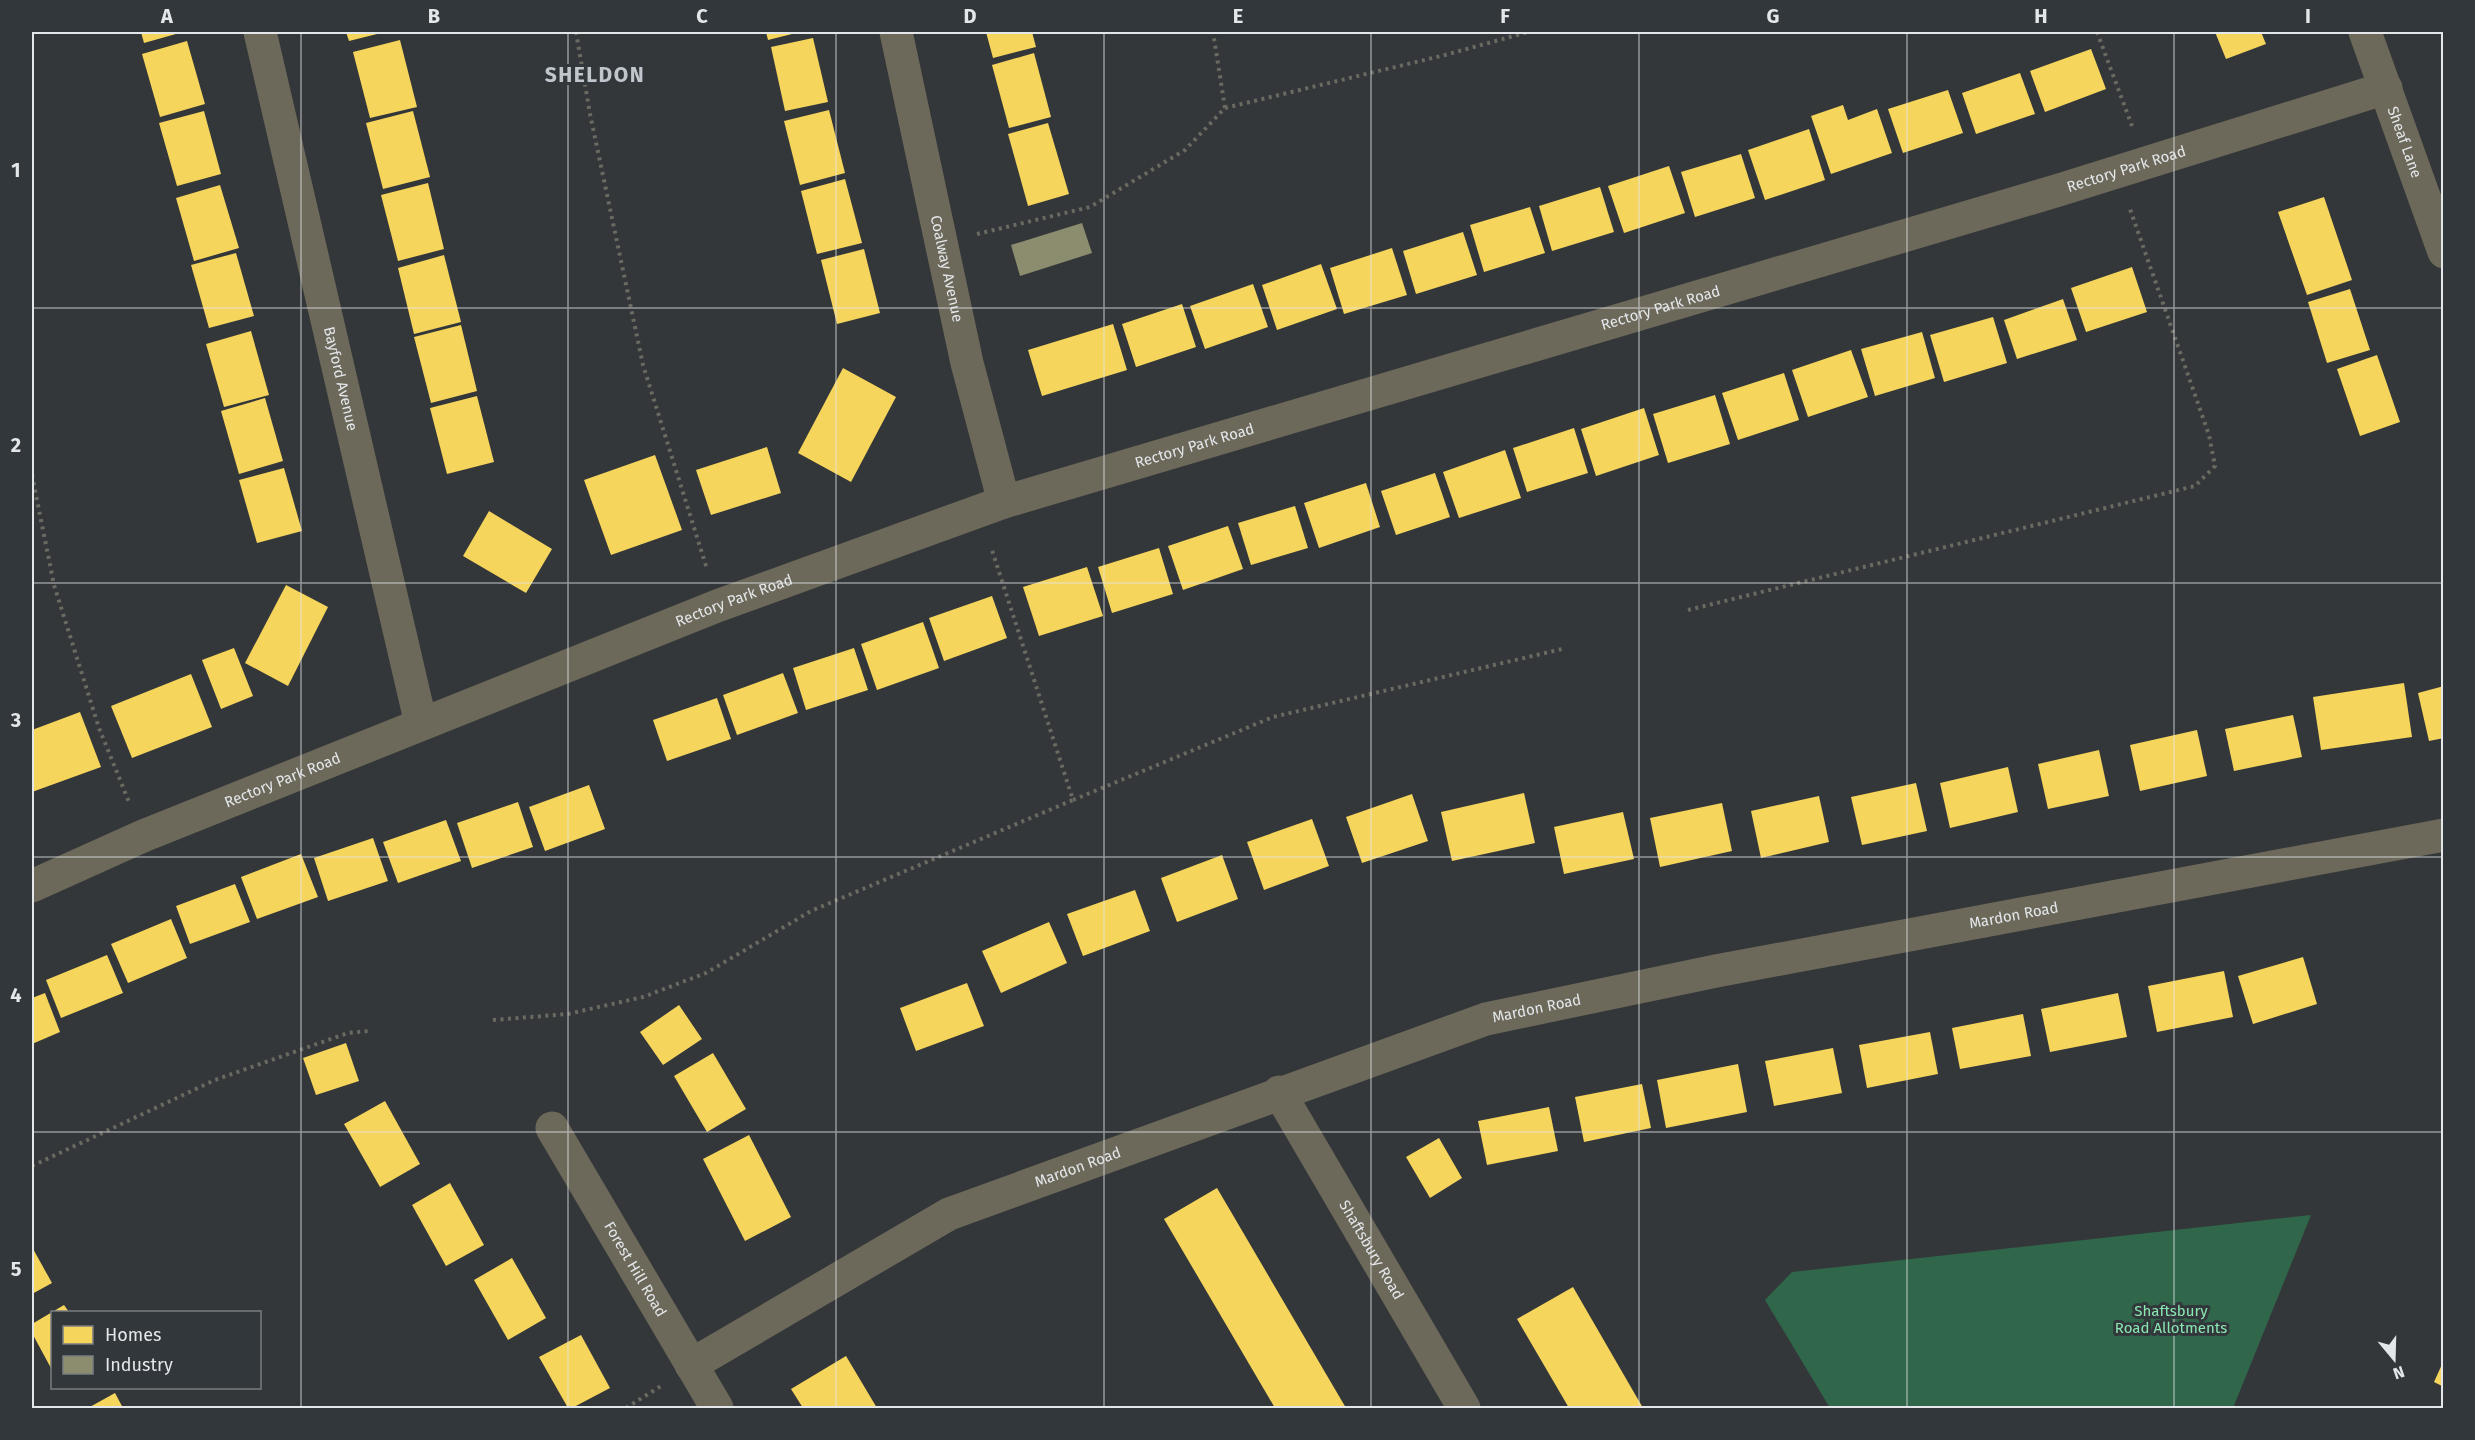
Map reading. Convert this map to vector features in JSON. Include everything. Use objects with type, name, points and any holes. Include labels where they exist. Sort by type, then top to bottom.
[{"type":"street","name":"Bayford Avenue","points":[[260,32],[422,724]]},
{"type":"street","name":"Coalway Avenue","points":[[896,32],[967,363],[992,507]]},
{"type":"street","name":"Sheaf Lane","points":[[2365,32],[2444,252]]},
{"type":"street","name":"Rectory Park Road","points":[[32,886],[143,836],[717,606],[992,507],[2131,167],[2386,88]]},
{"type":"street","name":"Mardon Road","points":[[691,1365],[949,1214],[1486,1018],[1716,970],[2444,835]]},
{"type":"street","name":"Shaftsbury Road","points":[[1279,1092],[1464,1408]]},
{"type":"street","name":"Forest Hill Road","points":[[552,1128],[717,1408]]},
{"type":"path","points":[[576,32],[590,114],[643,365],[717,606]]},
{"type":"path","points":[[1213,32],[1225,108]]},
{"type":"path","points":[[940,243],[1090,207],[1185,150],[1225,108],[1445,55],[1528,32]]},
{"type":"path","points":[[1688,610],[2194,486],[2215,466],[2209,435],[2131,167],[2097,32]]},
{"type":"path","points":[[32,475],[54,585],[99,728],[143,836]]},
{"type":"path","points":[[992,507],[1073,800]]},
{"type":"path","points":[[493,1020],[568,1014],[643,996],[706,973],[811,911],[1273,717],[1562,649]]},
{"type":"path","points":[[32,1166],[215,1080],[348,1033],[369,1031]]},
{"type":"green space","name":"Shaftsbury Road Allotments","points":[[2311,1215],[2233,1408],[1830,1408],[1765,1300],[1792,1272]]},
{"type":"building: Homes","points":[[141,32],[183,32],[144,43]]},
{"type":"building: Homes","points":[[346,32],[385,32],[349,41]]},
{"type":"building: Homes","points":[[766,32],[800,32],[768,40]]},
{"type":"building: Homes","points":[[986,32],[1032,32],[1036,47],[993,58]]},
{"type":"building: Homes","points":[[2215,32],[2261,32],[2266,44],[2226,59]]},
{"type":"building: Homes","points":[[813,38],[828,102],[785,111],[771,47]]},
{"type":"building: Homes","points":[[400,40],[417,107],[370,118],[353,52]]},
{"type":"building: Homes","points":[[187,41],[205,104],[160,117],[142,54]]},
{"type":"building: Homes","points":[[2091,49],[2106,89],[2045,112],[2030,71]]},
{"type":"building: Homes","points":[[1034,53],[1051,117],[1009,128],[992,65]]},
{"type":"building: Homes","points":[[2020,73],[2035,114],[1976,134],[1962,93]]},
{"type":"building: Homes","points":[[1948,90],[1963,133],[1903,153],[1888,109]]},
{"type":"building: Homes","points":[[1843,105],[1848,120],[1877,109],[1892,153],[1831,174],[1811,116]]},
{"type":"building: Homes","points":[[829,110],[845,173],[800,185],[784,121]]},
{"type":"building: Homes","points":[[204,111],[221,174],[177,186],[159,123]]},
{"type":"building: Homes","points":[[413,111],[430,177],[383,189],[366,123]]},
{"type":"building: Homes","points":[[1048,123],[1069,194],[1028,206],[1008,134]]},
{"type":"building: Homes","points":[[1809,129],[1825,180],[1765,200],[1748,150]]},
{"type":"building: Homes","points":[[1741,154],[1755,198],[1695,217],[1681,172]]},
{"type":"building: Homes","points":[[1669,166],[1685,213],[1624,233],[1608,186]]},
{"type":"building: Homes","points":[[845,179],[862,243],[817,254],[801,191]]},
{"type":"building: Homes","points":[[428,183],[444,249],[398,261],[381,195]]},
{"type":"building: Homes","points":[[220,185],[239,248],[194,261],[176,198]]},
{"type":"building: Homes","points":[[1600,187],[1614,232],[1552,251],[1539,206]]},
{"type":"building: Homes","points":[[2324,197],[2352,280],[2307,295],[2278,212]]},
{"type":"building: Homes","points":[[1530,207],[1545,253],[1484,272],[1470,225]]},
{"type":"building: Homes","points":[[1463,232],[1477,275],[1416,294],[1403,251]]},
{"type":"building: Homes","points":[[1392,248],[1407,295],[1344,314],[1330,268]]},
{"type":"building: Homes","points":[[864,249],[880,313],[837,324],[821,260]]},
{"type":"building: Homes","points":[[236,253],[254,316],[209,328],[191,265]]},
{"type":"building: Homes","points":[[444,255],[461,322],[414,334],[398,268]]},
{"type":"building: Homes","points":[[1321,264],[1337,309],[1277,330],[1262,285]]},
{"type":"building: Homes","points":[[2132,267],[2147,312],[2086,332],[2071,288]]},
{"type":"building: Homes","points":[[1253,284],[1268,327],[1205,349],[1190,306]]},
{"type":"building: Homes","points":[[2350,289],[2370,350],[2327,363],[2308,302]]},
{"type":"building: Homes","points":[[2063,299],[2077,340],[2017,359],[2004,320]]},
{"type":"building: Homes","points":[[1182,304],[1196,347],[1136,367],[1122,324]]},
{"type":"building: Homes","points":[[1993,317],[2007,363],[1944,382],[1930,335]]},
{"type":"building: Homes","points":[[1113,324],[1127,370],[1042,396],[1028,350]]},
{"type":"building: Homes","points":[[461,325],[477,391],[431,403],[414,337]]},
{"type":"building: Homes","points":[[251,331],[269,395],[224,407],[206,344]]},
{"type":"building: Homes","points":[[1922,332],[1935,378],[1875,396],[1861,349]]},
{"type":"building: Homes","points":[[1851,350],[1868,397],[1808,417],[1792,370]]},
{"type":"building: Homes","points":[[2377,355],[2400,422],[2360,436],[2337,369]]},
{"type":"building: Homes","points":[[843,368],[896,397],[851,482],[798,453]]},
{"type":"building: Homes","points":[[1784,373],[1799,420],[1738,440],[1722,393]]},
{"type":"building: Homes","points":[[1715,395],[1730,444],[1668,463],[1653,414]]},
{"type":"building: Homes","points":[[477,396],[494,462],[447,474],[430,408]]},
{"type":"building: Homes","points":[[265,398],[283,461],[239,474],[221,411]]},
{"type":"building: Homes","points":[[1644,408],[1659,455],[1596,476],[1581,429]]},
{"type":"building: Homes","points":[[1574,428],[1588,473],[1527,492],[1513,448]]},
{"type":"building: Homes","points":[[767,447],[781,493],[711,515],[696,470]]},
{"type":"building: Homes","points":[[1505,450],[1521,498],[1459,518],[1443,472]]},
{"type":"building: Homes","points":[[655,455],[682,530],[611,555],[584,480]]},
{"type":"building: Homes","points":[[284,468],[302,531],[257,543],[239,480]]},
{"type":"building: Homes","points":[[1435,473],[1450,517],[1396,535],[1381,491]]},
{"type":"building: Homes","points":[[1366,483],[1380,527],[1319,548],[1304,503]]},
{"type":"building: Homes","points":[[1295,506],[1308,548],[1251,565],[1238,523]]},
{"type":"building: Homes","points":[[489,511],[552,549],[526,593],[463,556]]},
{"type":"building: Homes","points":[[1228,526],[1243,569],[1183,590],[1168,546]]},
{"type":"building: Homes","points":[[1159,548],[1173,594],[1112,613],[1098,567]]},
{"type":"building: Homes","points":[[1087,567],[1103,616],[1039,636],[1023,587]]},
{"type":"building: Homes","points":[[286,585],[328,607],[288,686],[245,663]]},
{"type":"building: Homes","points":[[992,596],[1007,638],[944,661],[929,618]]},
{"type":"building: Homes","points":[[923,622],[939,668],[877,690],[861,644]]},
{"type":"building: Homes","points":[[234,648],[253,696],[221,709],[202,660]]},
{"type":"building: Homes","points":[[854,648],[868,690],[806,710],[793,668]]},
{"type":"building: Homes","points":[[783,673],[798,713],[737,735],[723,695]]},
{"type":"building: Homes","points":[[191,674],[212,727],[132,758],[111,706]]},
{"type":"building: Homes","points":[[2404,683],[2412,737],[2321,750],[2313,697]]},
{"type":"building: Homes","points":[[2444,686],[2444,738],[2429,741],[2418,693]]},
{"type":"building: Homes","points":[[717,698],[731,739],[667,761],[653,720]]},
{"type":"building: Homes","points":[[80,712],[101,767],[32,792],[32,730]]},
{"type":"building: Homes","points":[[2293,715],[2302,757],[2234,771],[2225,729]]},
{"type":"building: Homes","points":[[2197,730],[2207,776],[2140,791],[2130,745]]},
{"type":"building: Homes","points":[[2099,750],[2109,796],[2048,809],[2038,764]]},
{"type":"building: Homes","points":[[2008,767],[2018,812],[1950,828],[1940,783]]},
{"type":"building: Homes","points":[[1916,783],[1927,831],[1862,845],[1851,797]]},
{"type":"building: Homes","points":[[589,785],[605,829],[545,851],[529,807]]},
{"type":"building: Homes","points":[[1524,793],[1535,843],[1452,861],[1441,812]]},
{"type":"building: Homes","points":[[1412,794],[1428,841],[1362,863],[1346,817]]},
{"type":"building: Homes","points":[[1819,796],[1829,842],[1761,858],[1751,811]]},
{"type":"building: Homes","points":[[518,802],[533,847],[472,868],[457,823]]},
{"type":"building: Homes","points":[[1722,803],[1732,851],[1660,867],[1650,818]]},
{"type":"building: Homes","points":[[1623,812],[1634,859],[1564,874],[1554,827]]},
{"type":"building: Homes","points":[[1312,819],[1329,866],[1264,890],[1247,842]]},
{"type":"building: Homes","points":[[446,820],[461,861],[398,883],[383,842]]},
{"type":"building: Homes","points":[[373,838],[388,881],[328,901],[314,858]]},
{"type":"building: Homes","points":[[301,854],[318,897],[257,919],[241,877]]},
{"type":"building: Homes","points":[[1222,855],[1238,899],[1177,922],[1161,878]]},
{"type":"building: Homes","points":[[235,884],[250,922],[190,944],[176,906]]},
{"type":"building: Homes","points":[[1135,890],[1150,931],[1083,956],[1067,914]]},
{"type":"building: Homes","points":[[171,919],[187,958],[128,983],[111,944]]},
{"type":"building: Homes","points":[[1049,922],[1067,963],[1001,993],[982,951]]},
{"type":"building: Homes","points":[[107,955],[123,993],[61,1018],[46,980]]},
{"type":"building: Homes","points":[[2303,957],[2317,1004],[2253,1024],[2238,976]]},
{"type":"building: Homes","points":[[2224,971],[2233,1017],[2157,1032],[2148,986]]},
{"type":"building: Homes","points":[[967,983],[984,1026],[916,1051],[900,1008]]},
{"type":"building: Homes","points":[[45,993],[60,1032],[32,1044],[32,998]]},
{"type":"building: Homes","points":[[2118,993],[2127,1037],[2050,1052],[2041,1009]]},
{"type":"building: Homes","points":[[679,1005],[702,1039],[663,1065],[640,1032]]},
{"type":"building: Homes","points":[[2023,1014],[2031,1056],[1960,1069],[1952,1028]]},
{"type":"building: Homes","points":[[1930,1032],[1938,1074],[1867,1088],[1859,1045]]},
{"type":"building: Homes","points":[[346,1043],[359,1081],[316,1095],[303,1058]]},
{"type":"building: Homes","points":[[1833,1048],[1842,1093],[1774,1106],[1765,1061]]},
{"type":"building: Homes","points":[[713,1053],[746,1109],[707,1132],[674,1076]]},
{"type":"building: Homes","points":[[1738,1064],[1747,1112],[1666,1128],[1657,1080]]},
{"type":"building: Homes","points":[[1642,1084],[1651,1128],[1584,1142],[1575,1097]]},
{"type":"building: Homes","points":[[385,1101],[420,1164],[380,1187],[344,1124]]},
{"type":"building: Homes","points":[[1549,1107],[1558,1151],[1487,1165],[1478,1121]]},
{"type":"building: Homes","points":[[749,1135],[791,1217],[745,1241],[703,1159]]},
{"type":"building: Homes","points":[[1439,1138],[1462,1178],[1430,1198],[1406,1157]]},
{"type":"building: Homes","points":[[450,1183],[484,1245],[446,1266],[412,1205]]},
{"type":"building: Homes","points":[[1217,1188],[1346,1408],[1275,1408],[1164,1219]]},
{"type":"building: Homes","points":[[32,1247],[52,1283],[32,1294]]},
{"type":"building: Homes","points":[[512,1258],[546,1318],[508,1340],[474,1280]]},
{"type":"building: Homes","points":[[1573,1287],[1643,1408],[1569,1408],[1517,1319]]},
{"type":"building: Homes","points":[[64,1305],[68,1311],[54,1311]]},
{"type":"building: Homes","points":[[51,1313],[51,1368],[32,1333],[32,1324]]},
{"type":"building: Homes","points":[[581,1335],[610,1388],[568,1408],[539,1357]]},
{"type":"building: Homes","points":[[846,1356],[877,1408],[803,1408],[791,1389]]},
{"type":"building: Homes","points":[[2444,1360],[2444,1387],[2434,1382]]},
{"type":"building: Homes","points":[[115,1393],[123,1408],[88,1408]]},
{"type":"building: Industry","points":[[1082,223],[1092,253],[1020,276],[1011,245]]},
{"type":"district","name":"SHELDON","points":[[595,75]]}]
